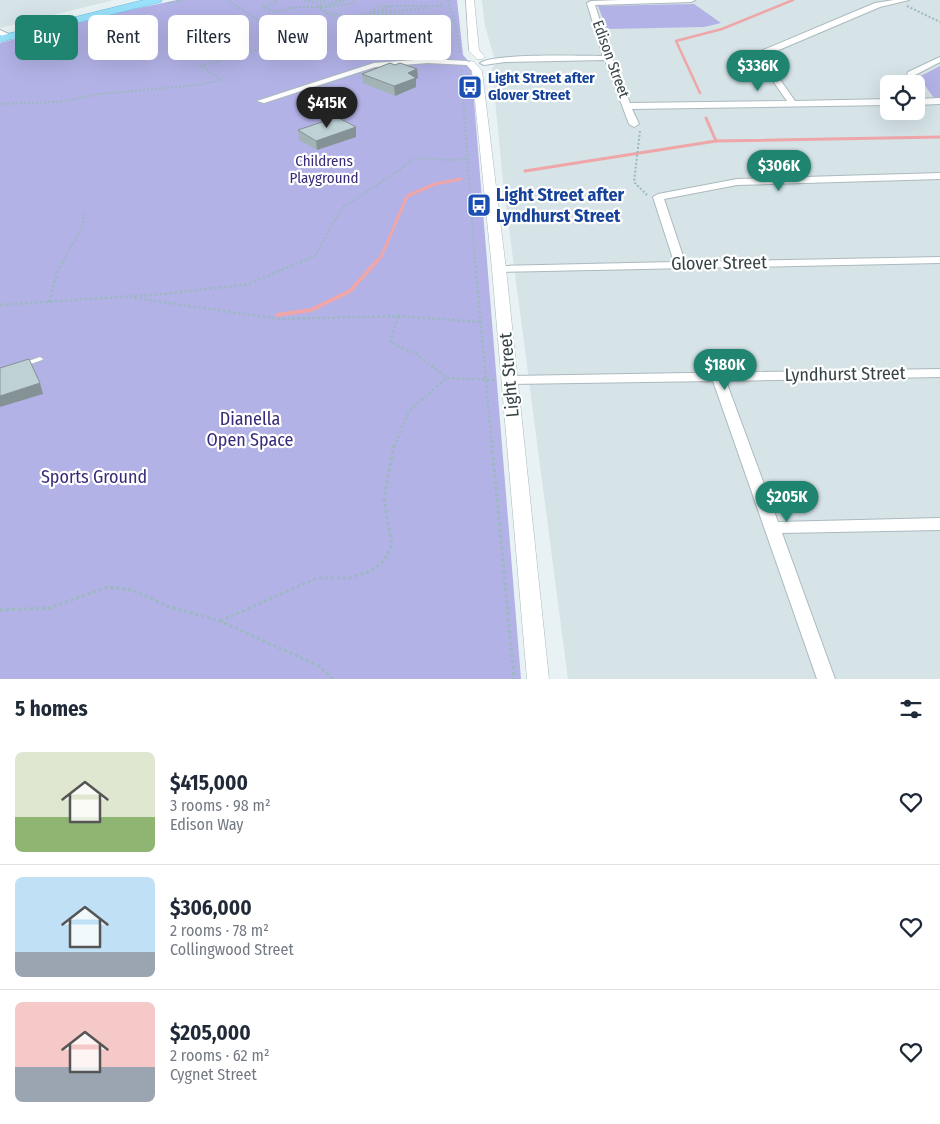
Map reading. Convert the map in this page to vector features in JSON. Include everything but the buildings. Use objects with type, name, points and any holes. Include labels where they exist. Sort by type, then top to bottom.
[{"type":"main road","points":[[3,36],[131,0]]},
{"type":"main road","points":[[3,36],[157,0]]},
{"type":"street","name":"Light Street","points":[[470,0],[473,61],[499,269],[538,679]]},
{"type":"street","name":"Edison Street","points":[[634,124],[608,58],[591,3],[691,0]]},
{"type":"street","points":[[793,104],[761,58],[764,54],[878,5],[906,0]]},
{"type":"street","points":[[261,101],[374,65],[398,62],[608,58]]},
{"type":"street","points":[[911,75],[940,59]]},
{"type":"street","points":[[925,94],[935,102]]},
{"type":"street","points":[[628,106],[880,102]]},
{"type":"street","points":[[680,264],[658,197],[737,182],[793,178],[940,176]]},
{"type":"street","name":"Glover Street","points":[[499,269],[940,260]]},
{"type":"street","name":"Lyndhurst Street","points":[[510,380],[940,373]]},
{"type":"street","points":[[718,377],[826,679]]},
{"type":"street","points":[[773,528],[940,524]]},
{"type":"lane","points":[[16,367],[40,359]]},
{"type":"path","points":[[0,104],[57,102],[100,94],[198,85],[221,80],[201,66],[274,45],[264,24],[227,0]]},
{"type":"path","points":[[275,0],[277,3],[263,6],[273,12],[297,7],[329,7],[350,4],[356,0]]},
{"type":"path","points":[[304,0],[313,2],[327,0]]},
{"type":"path","points":[[319,6],[334,0]]},
{"type":"path","points":[[319,6],[341,0]]},
{"type":"path","points":[[319,6],[347,0]]},
{"type":"path","points":[[376,13],[388,10],[404,11],[442,6],[441,0]]},
{"type":"path","points":[[448,0],[455,23],[473,61],[468,159],[485,380],[514,679]]},
{"type":"path","points":[[896,1],[940,22]]},
{"type":"path","points":[[365,14],[398,5]]},
{"type":"path","points":[[319,6],[326,14],[332,16],[345,17],[376,13],[442,16],[455,23]]},
{"type":"path","points":[[370,12],[379,6],[434,7]]},
{"type":"path","points":[[634,124],[640,131],[634,182],[647,195],[658,197]]},
{"type":"path","points":[[0,305],[127,297],[249,284],[315,256],[341,209],[401,169],[407,162],[420,157],[448,160],[468,159]]},
{"type":"path","points":[[49,302],[57,273],[82,227],[85,212]]},
{"type":"path","points":[[127,297],[279,319],[398,316],[480,322]]},
{"type":"path","points":[[398,316],[390,342],[416,354],[447,378],[510,380]]},
{"type":"path","points":[[220,621],[317,578],[348,578],[371,571],[384,561],[392,545],[384,499],[395,442],[409,411],[447,378]]},
{"type":"path","points":[[0,610],[50,608],[108,587],[132,590],[167,606],[220,621],[319,666],[333,679]]},
{"type":"shaded area","points":[[0,0],[114,0],[53,15],[15,15],[15,24],[0,28]]},
{"type":"shaded area","points":[[482,0],[940,0],[940,679],[568,679],[503,182],[492,68],[496,64],[485,26]]},
{"type":"green space","name":"Dianella Open Space","points":[[177,0],[457,0],[463,55],[471,64],[521,679],[0,679],[0,43],[15,39],[15,60],[78,60],[78,22],[88,19],[88,60],[158,60],[158,15],[106,15]]},
{"type":"green space","points":[[694,4],[721,23],[704,27],[607,29],[598,6]]},
{"type":"green space","points":[[940,66],[940,98],[934,98],[925,85],[925,75],[923,75]]},
{"type":"waterway","points":[[700,93],[676,41],[722,29],[793,0]]},
{"type":"waterway","points":[[706,118],[716,141]]},
{"type":"waterway","points":[[716,141],[940,137]]},
{"type":"waterway","points":[[525,171],[716,141]]},
{"type":"waterway","points":[[377,261],[381,257],[407,196],[435,184],[461,179]]},
{"type":"waterway","points":[[277,315],[311,310],[350,291],[377,261]]},
{"type":"place","name":"Light Street after Glover Street","points":[[470,87]]},
{"type":"place","name":"Light Street after Lyndhurst Street","points":[[479,205]]},
{"type":"park label","name":"Childrens Playground","points":[[324,170]]},
{"type":"park label","name":"Sports Ground","points":[[94,477]]}]
